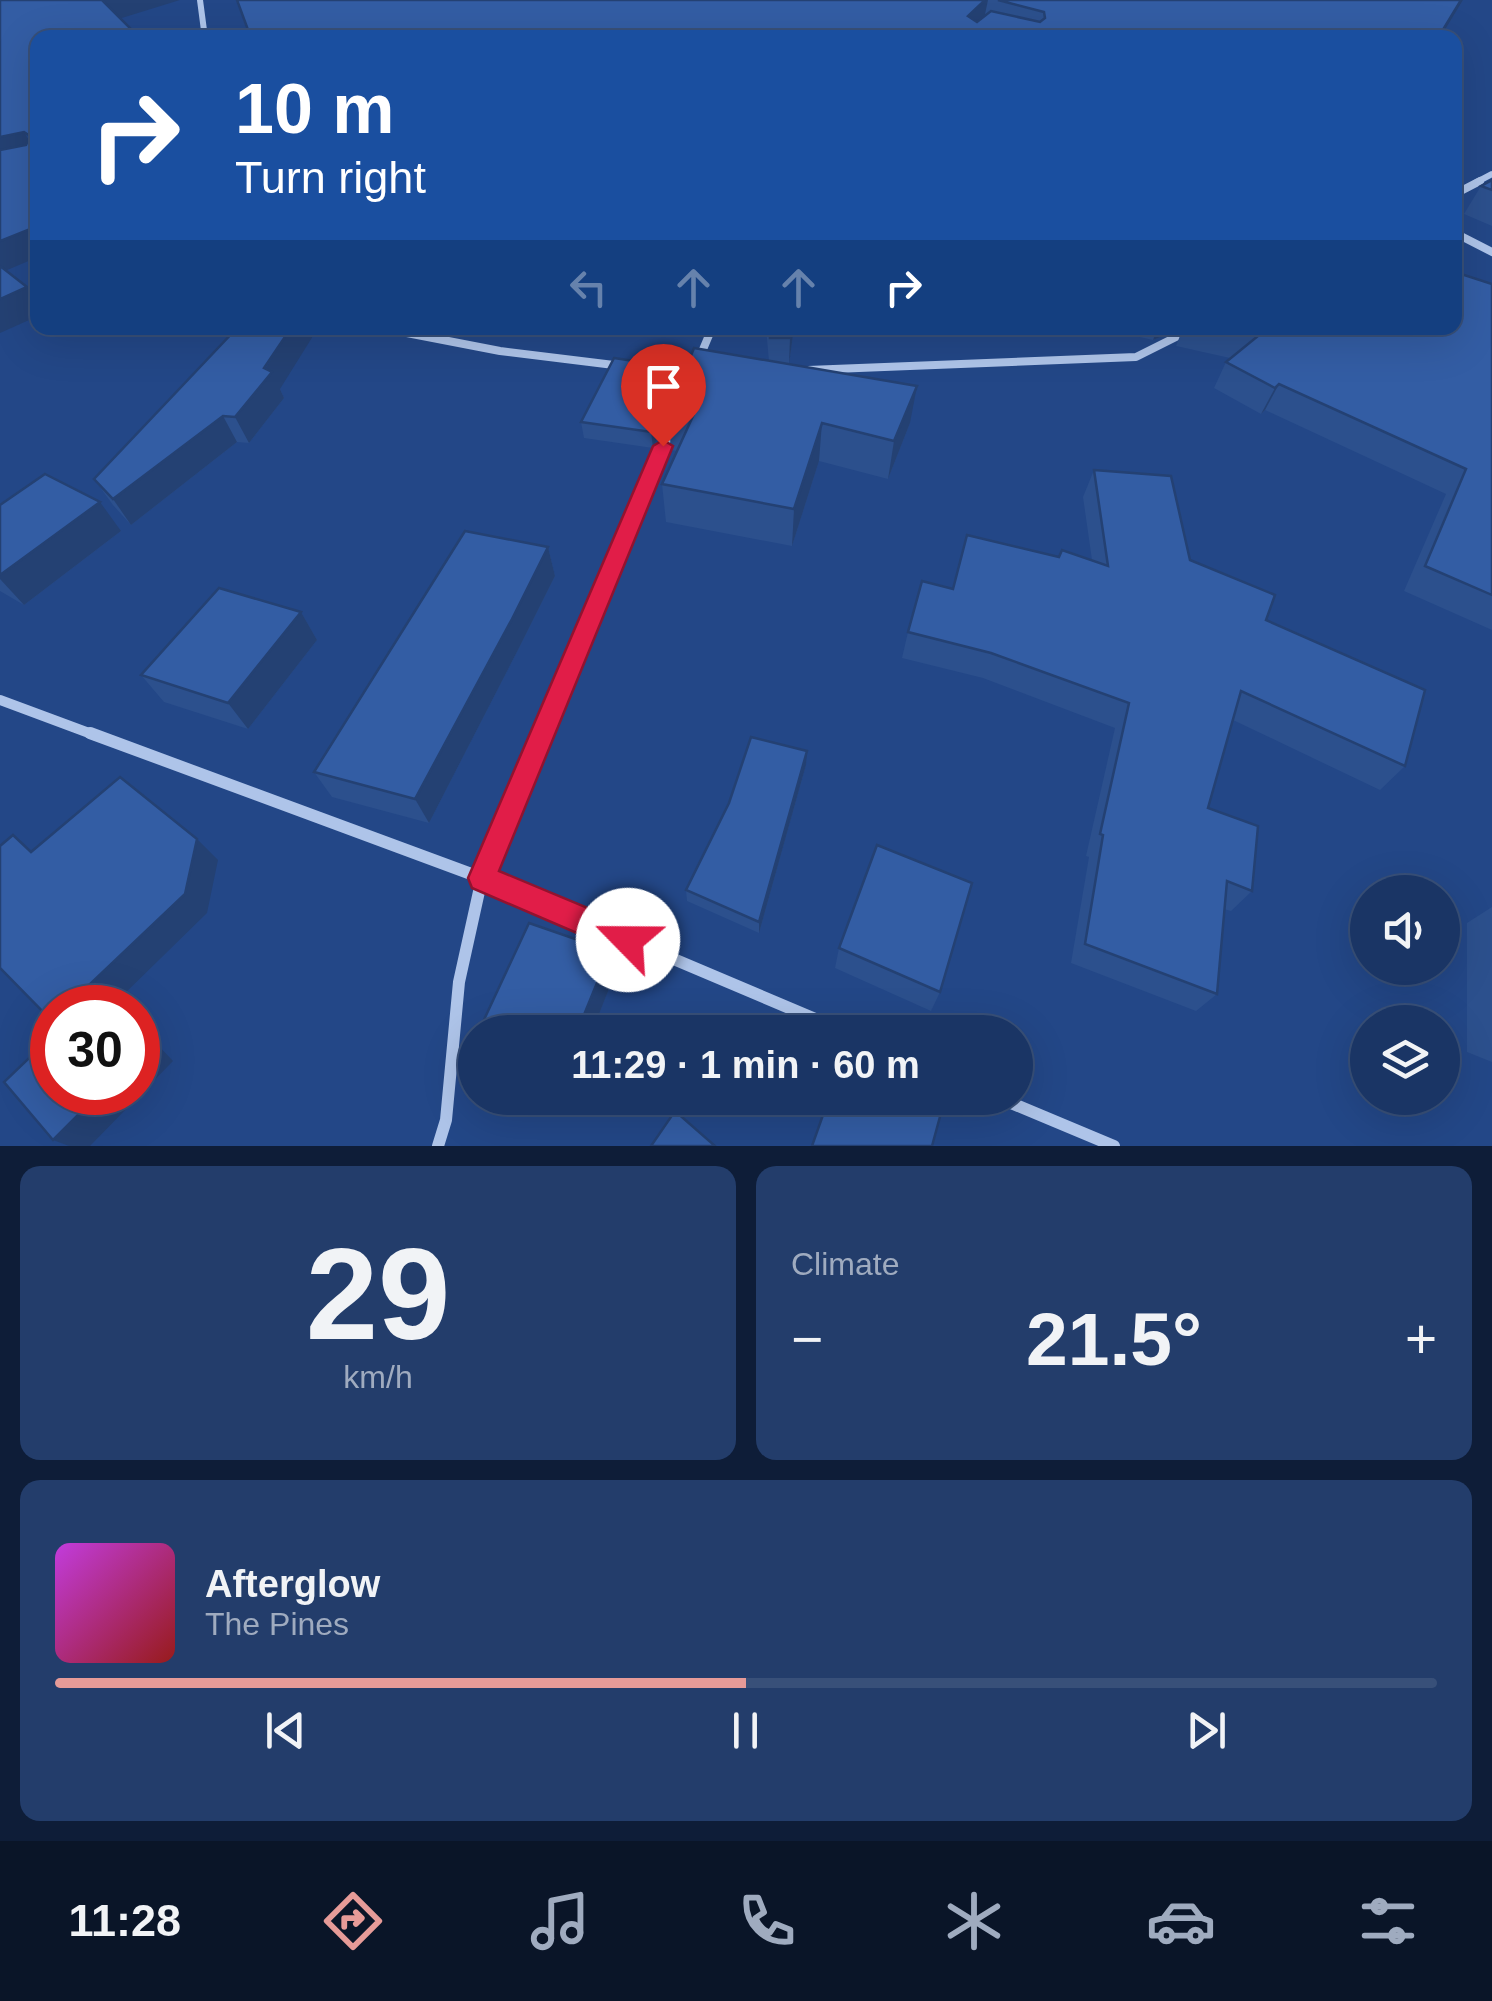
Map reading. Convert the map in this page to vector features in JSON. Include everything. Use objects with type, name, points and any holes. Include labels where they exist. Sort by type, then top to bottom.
[{"type":"street","points":[[200,0],[204,30]]},
{"type":"street","points":[[1462,190],[1492,174]]},
{"type":"street","points":[[1462,237],[1492,252]]},
{"type":"street","points":[[417,335],[500,351],[635,368]]},
{"type":"street","points":[[693,375],[709,335]]},
{"type":"street","points":[[789,371],[1136,357],[1180,335]]},
{"type":"street","points":[[438,1146],[446,1120],[459,982],[482,878],[678,410]]},
{"type":"street","points":[[0,700],[482,878],[806,1015]]},
{"type":"street","points":[[1033,1112],[1114,1146]]},
{"type":"building","points":[[0,0],[102,0],[132,30],[30,30],[30,136],[24,132],[0,137]]},
{"type":"building","points":[[237,0],[985,0],[968,16],[977,22],[991,11],[1040,22],[1045,18],[1044,12],[998,0],[1461,0],[1443,30],[248,30]]},
{"type":"building","points":[[30,136],[30,229],[0,241],[0,150],[26,145]]},
{"type":"building","points":[[0,266],[27,287],[0,299]]},
{"type":"building","points":[[1462,274],[1492,284],[1492,595],[1425,566],[1466,469],[1279,384],[1275,388],[1226,362],[1258,336],[1253,335],[1462,335]]},
{"type":"building","points":[[230,335],[286,335],[264,368],[272,372],[235,417],[223,416],[113,499],[94,479]]},
{"type":"building","points":[[694,348],[917,386],[894,441],[822,423],[794,509],[662,484],[693,416],[668,413]]},
{"type":"building","points":[[614,358],[680,368],[651,432],[581,422]]},
{"type":"building","points":[[1094,470],[1171,476],[1190,560],[1275,595],[1266,620],[1425,690],[1405,766],[1241,691],[1208,808],[1258,826],[1252,891],[1227,881],[1217,994],[1085,944],[1103,835],[1100,834],[1129,703],[991,653],[908,632],[922,581],[953,589],[967,535],[1059,557],[1062,550],[1108,566]]},
{"type":"building","points":[[45,474],[100,502],[0,575],[0,505]]},
{"type":"building","points":[[465,531],[548,547],[415,799],[314,772]]},
{"type":"building","points":[[219,588],[301,612],[228,703],[141,675]]},
{"type":"building","points":[[751,737],[807,751],[759,922],[686,890],[729,803]]},
{"type":"building","points":[[120,777],[197,839],[185,894],[89,985],[30,985],[30,999],[0,968],[0,846],[13,835],[31,852]]},
{"type":"building","points":[[877,845],[972,883],[940,992],[839,948]]},
{"type":"building","points":[[529,923],[610,951],[584,1015],[486,1015]]},
{"type":"building","points":[[30,1057],[30,1113],[4,1082]]},
{"type":"building","points":[[32,1115],[78,1115],[53,1140]]},
{"type":"building","points":[[672,1115],[680,1115],[715,1146],[651,1146]]},
{"type":"building","points":[[823,1115],[940,1115],[932,1146],[812,1146]]},
{"type":"route","points":[[628,940],[482,878],[663,446]]}]
